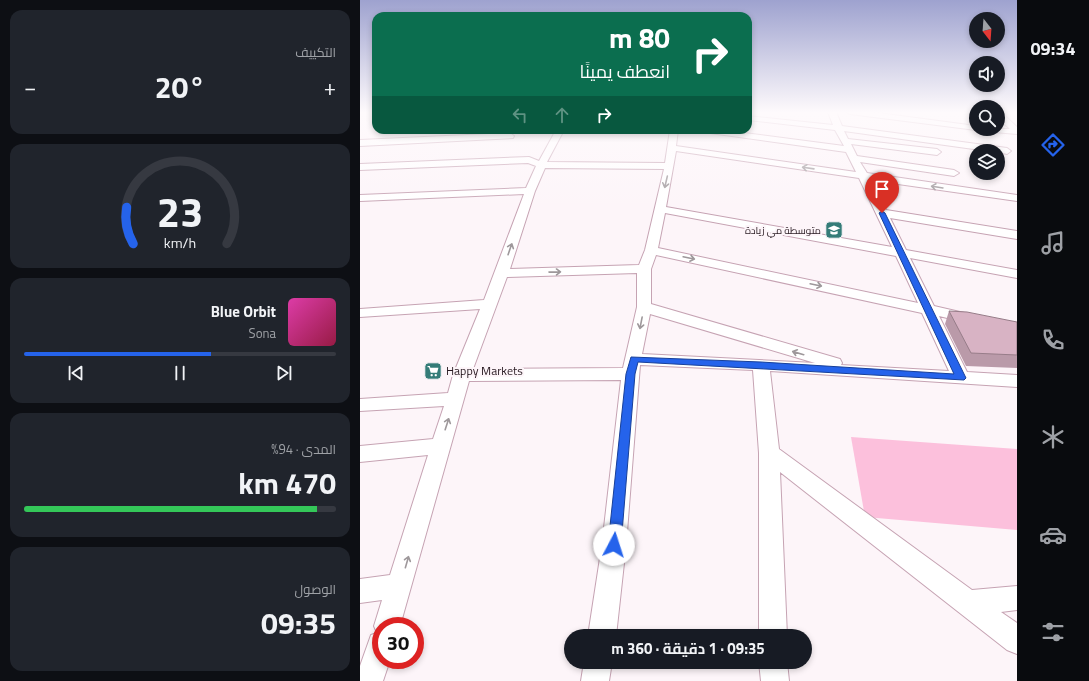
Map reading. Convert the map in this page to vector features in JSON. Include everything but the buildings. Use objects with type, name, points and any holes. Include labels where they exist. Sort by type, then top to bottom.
[{"type":"street","points":[[390,617],[462,375],[502,273],[530,191],[531,160],[547,144]]},
{"type":"street","points":[[603,629],[614,545],[632,366],[644,307],[644,269],[651,250],[670,166],[672,144]]},
{"type":"street","points":[[804,144],[849,150],[898,164],[954,173]]},
{"type":"street","points":[[846,144],[882,213],[961,378]]},
{"type":"street","points":[[932,144],[967,191]]},
{"type":"street","points":[[954,144],[1012,153]]},
{"type":"street","points":[[672,148],[1017,198]]},
{"type":"street","points":[[849,150],[903,148],[941,157]]},
{"type":"street","points":[[893,180],[903,148]]},
{"type":"street","points":[[360,167],[531,160],[670,166]]},
{"type":"street","points":[[360,198],[530,191]]},
{"type":"street","points":[[660,209],[1017,274]]},
{"type":"street","points":[[882,213],[1017,235]]},
{"type":"street","points":[[651,250],[979,320]]},
{"type":"street","points":[[502,273],[644,269]]},
{"type":"street","points":[[360,314],[489,304]]},
{"type":"street","points":[[644,307],[863,372]]},
{"type":"street","points":[[462,375],[632,366],[761,365],[961,378],[1017,380]]},
{"type":"street","points":[[761,365],[769,453],[773,629]]},
{"type":"street","points":[[360,405],[455,399]]},
{"type":"street","points":[[360,454],[440,446]]},
{"type":"street","points":[[769,453],[1017,640]]},
{"type":"street","points":[[360,591],[400,586]]},
{"type":"street","points":[[969,603],[1017,598]]},
{"type":"street","points":[[369,681],[373,669]]},
{"type":"street","points":[[595,681],[597,669]]},
{"type":"street","points":[[774,669],[775,681]]},
{"type":"shaded area","points":[[851,437],[1017,449],[1017,530],[865,517]]},
{"type":"place","name":"متوسطة مي زيادة","points":[[834,230]]},
{"type":"place","name":"Happy Markets","points":[[433,371]]},
{"type":"route","points":[[614,545],[630,374],[634,359],[761,365],[961,378],[882,213]]}]
